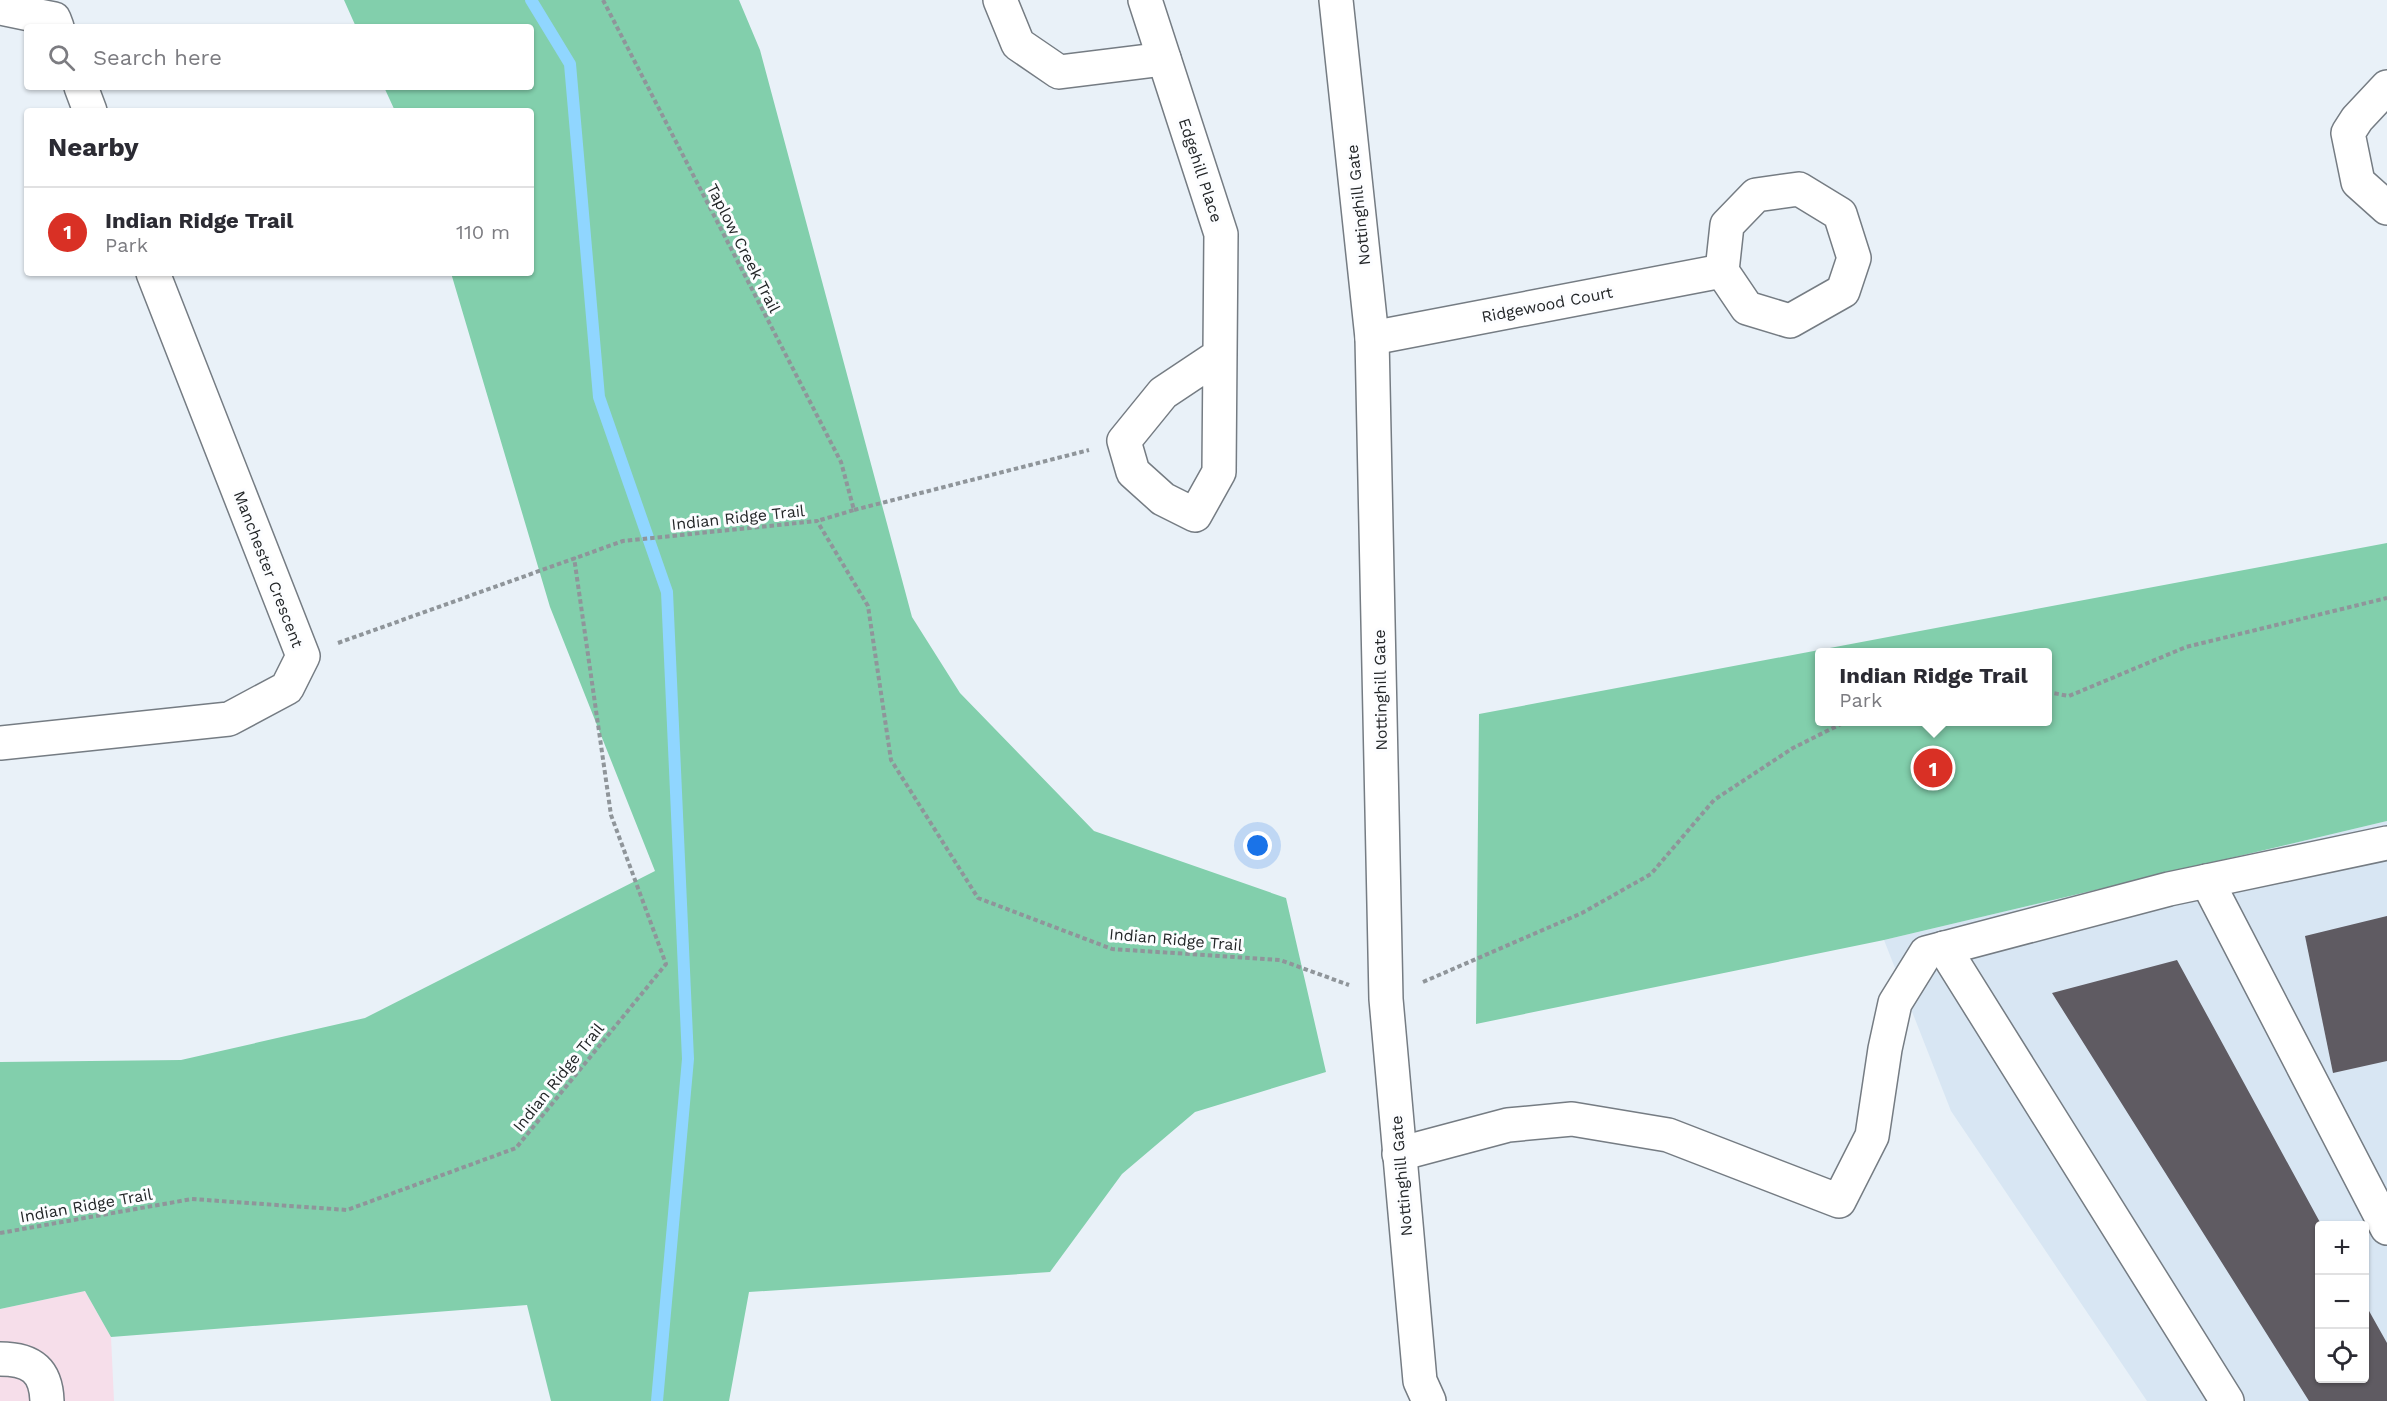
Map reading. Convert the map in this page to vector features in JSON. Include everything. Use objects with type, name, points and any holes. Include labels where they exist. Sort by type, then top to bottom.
[{"type":"street","points":[[1000,0],[1018,44],[1059,72],[1164,60]]},
{"type":"street","name":"Edgehill Place","points":[[1124,441],[1133,472],[1163,499],[1195,515],[1219,472],[1221,234],[1145,0]]},
{"type":"street","name":"Nottinghill Gate","points":[[1336,0],[1372,338],[1386,999],[1418,1394]]},
{"type":"street","points":[[0,8],[54,19],[56,24]]},
{"type":"street","points":[[2387,87],[2357,119],[2348,133],[2358,182],[2387,208]]},
{"type":"street","points":[[82,90],[89,108]]},
{"type":"street","name":"Ridgewood Court","points":[[1372,338],[1722,271]]},
{"type":"street","name":"Manchester Crescent","points":[[0,743],[229,719],[287,688],[303,656],[154,276]]},
{"type":"street","points":[[1124,441],[1162,393],[1220,355]]},
{"type":"street","points":[[1399,1154],[1508,1125],[1572,1119],[1668,1135],[1839,1201],[1872,1136],[1885,1049],[1895,1003],[1926,953],[2207,881],[2387,843]]},
{"type":"street","points":[[2207,881],[2387,1228]]},
{"type":"street","points":[[1944,948],[2227,1401]]},
{"type":"street","points":[[0,1359],[25,1361],[40,1373],[47,1389],[47,1401]]},
{"type":"path","name":"Taplow Creek Trail","points":[[603,0],[841,462],[854,510]]},
{"type":"path","points":[[817,521],[1124,441]]},
{"type":"path","name":"Indian Ridge Trail","points":[[303,656],[623,541],[817,521],[868,606],[891,760],[978,898],[1112,949],[1280,960],[1386,999]]},
{"type":"path","name":"Indian Ridge Trail","points":[[0,1233],[192,1199],[347,1210],[516,1148],[666,964],[611,815],[574,557]]},
{"type":"path","points":[[2052,693],[2069,696],[2186,647],[2387,598]]},
{"type":"path","points":[[1386,999],[1582,913],[1652,874],[1714,800],[1793,748],[1837,726]]},
{"type":"shaded area","points":[[2387,821],[2387,1401],[2147,1401],[1951,1111],[1884,940]]},
{"type":"shaded area","points":[[85,1291],[111,1337],[114,1401],[0,1401],[0,1309]]},
{"type":"green space","points":[[344,0],[739,0],[760,50],[912,617],[960,693],[1094,831],[1286,898],[1326,1072],[1195,1112],[1122,1174],[1050,1272],[749,1292],[729,1401],[551,1401],[527,1305],[111,1337],[85,1291],[0,1309],[0,1062],[181,1060],[365,1018],[655,871],[550,607],[452,276],[534,276],[534,108],[394,108],[385,90],[534,90],[534,24],[355,24]]},
{"type":"green space","points":[[2387,543],[2387,821],[1884,940],[1476,1024],[1479,714],[1815,651],[1815,726],[2052,726],[2052,648],[1829,648]]},
{"type":"building","points":[[2387,916],[2387,1061],[2333,1073],[2305,936]]},
{"type":"building","points":[[2177,960],[2319,1221],[2315,1221],[2315,1383],[2369,1383],[2369,1311],[2387,1343],[2387,1401],[2309,1401],[2052,993]]},
{"type":"waterway","points":[[531,0],[570,64],[599,397],[667,592],[688,1059],[657,1401]]},
{"type":"place","name":"Indian Ridge Trail","points":[[1933,768]]}]
